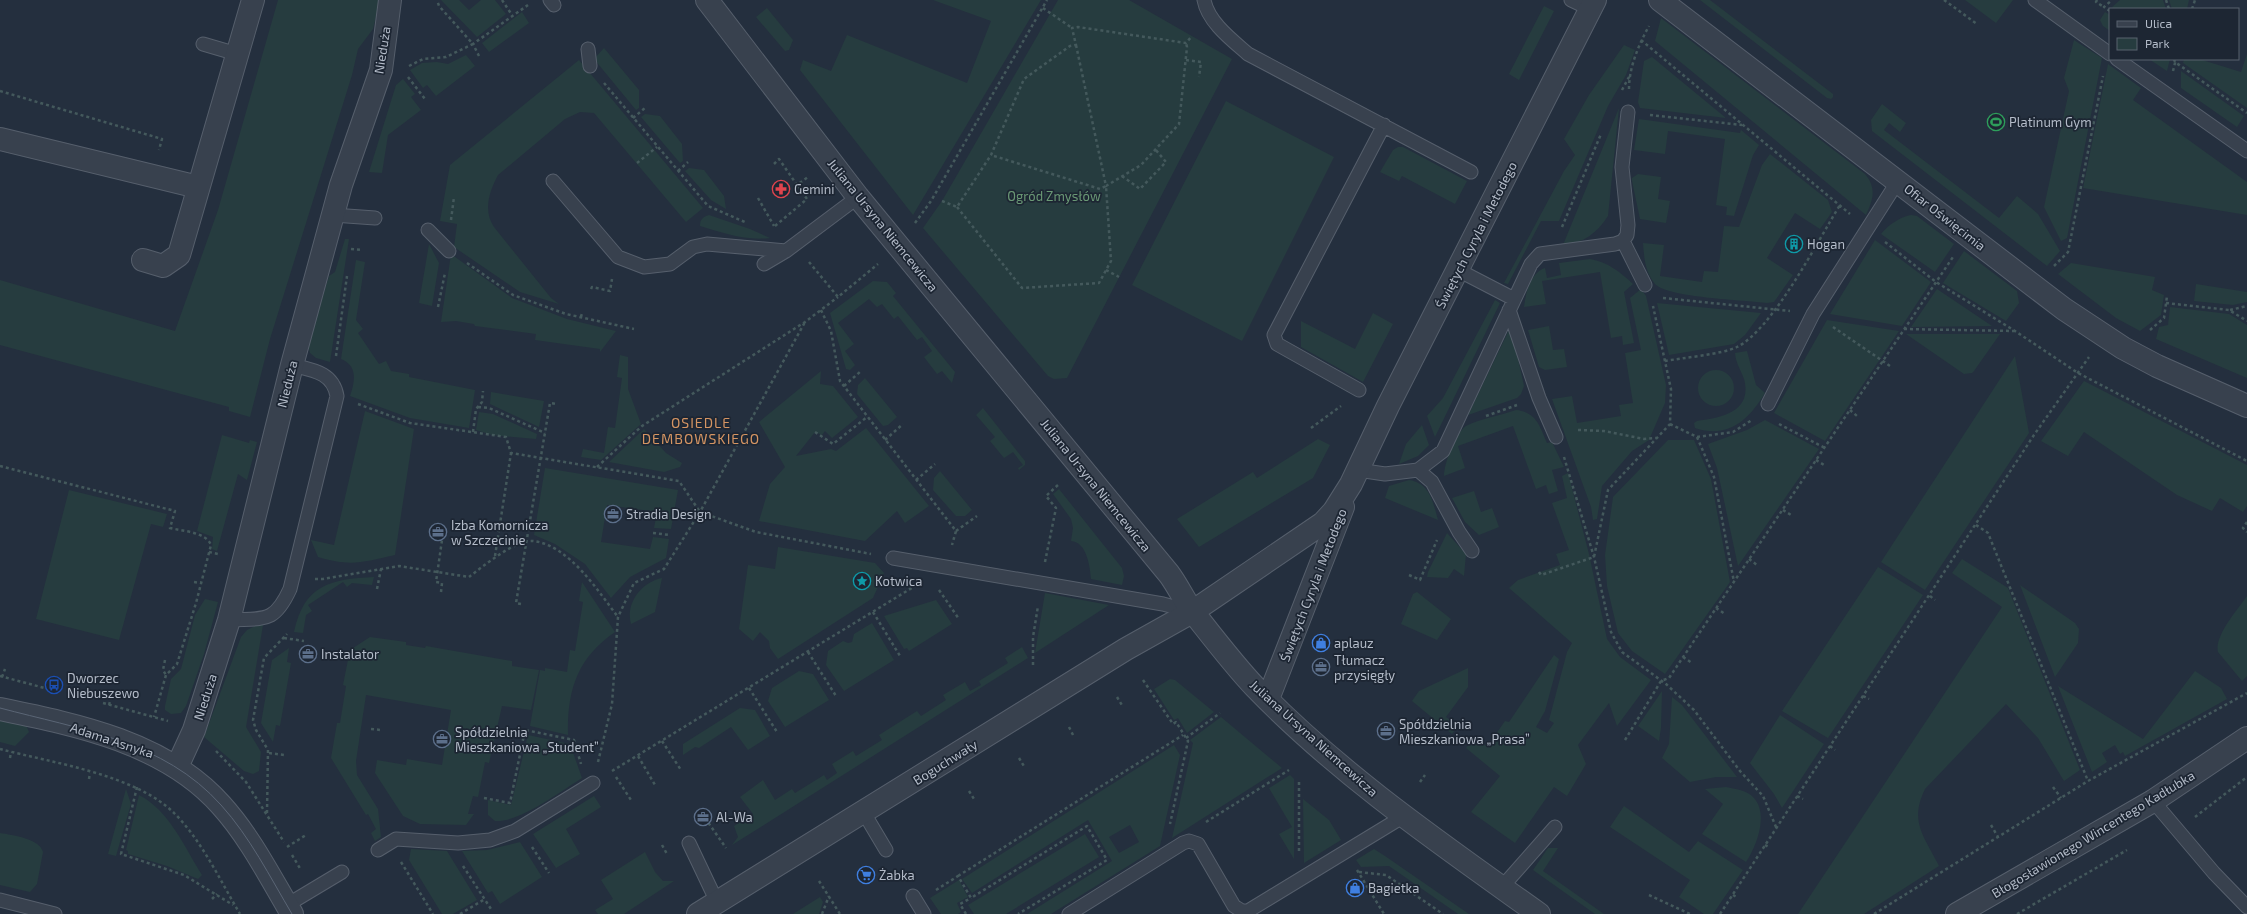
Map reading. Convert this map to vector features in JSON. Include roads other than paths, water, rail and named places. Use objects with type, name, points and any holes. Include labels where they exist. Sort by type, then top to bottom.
[{"type":"street","points":[[144,260],[163,266],[179,255],[252,0]]},
{"type":"street","name":"Nieduża","points":[[177,766],[194,730],[229,620],[292,365],[341,185],[381,70],[390,0]]},
{"type":"street","name":"Juliana Ursyna Niemcewicza","points":[[707,0],[858,197],[1164,568],[1192,612],[1243,674],[1268,699],[1327,752],[1404,816],[1539,914]]},
{"type":"street","name":"Ofiar Oświęcimia","points":[[1662,1],[2064,309],[2104,336],[2157,366],[2247,406]]},
{"type":"street","name":"Świętych Cyryla i Metodego","points":[[1192,612],[1323,523],[1343,499],[1388,406],[1458,270],[1585,3]]},
{"type":"street","points":[[0,139],[198,187]]},
{"type":"street","name":"Świętych Cyryla i Metodego","points":[[1268,699],[1358,470]]},
{"type":"street","name":"Boguchwały","points":[[698,914],[864,813],[1126,649],[1192,612]]},
{"type":"street","name":"Adama Asnyka","points":[[0,709],[108,736],[148,751],[177,766],[210,793],[232,818],[290,909]]},
{"type":"street","name":"Błogosławionego Wincentego Kadłubka","points":[[1957,914],[2154,801],[2247,738]]},
{"type":"lane","points":[[1204,0],[1205,7],[1221,29],[1248,54],[1472,172]]},
{"type":"lane","points":[[2035,0],[2109,54]]},
{"type":"lane","points":[[203,44],[237,54]]},
{"type":"lane","points":[[588,49],[590,66]]},
{"type":"lane","points":[[2118,60],[2247,151]]},
{"type":"lane","points":[[1358,470],[1384,474],[1418,470],[1443,451],[1532,264],[1540,254],[1615,244],[1623,241],[1627,235],[1628,225],[1622,167],[1628,112]]},
{"type":"lane","points":[[1359,390],[1277,344],[1275,342],[1274,335],[1384,125]]},
{"type":"lane","points":[[2233,142],[2247,139]]},
{"type":"lane","points":[[553,182],[618,257],[644,267],[670,264],[693,247],[707,244],[790,248]]},
{"type":"lane","points":[[1768,404],[1813,314],[1898,182]]},
{"type":"lane","points":[[764,264],[790,248],[858,197]]},
{"type":"lane","points":[[334,215],[375,218]]},
{"type":"lane","points":[[428,230],[449,251]]},
{"type":"lane","points":[[1623,241],[1645,285]]},
{"type":"lane","points":[[1458,270],[1512,305],[1539,398],[1556,437]]},
{"type":"lane","points":[[229,620],[270,617],[279,610],[284,602],[293,575],[337,396],[336,388],[331,380],[323,373],[292,365]]},
{"type":"lane","points":[[1418,470],[1432,482],[1472,551]]},
{"type":"lane","points":[[892,558],[1041,583],[1192,612]]},
{"type":"lane","points":[[384,846],[396,838],[458,843],[502,836],[516,831],[593,783]]},
{"type":"lane","points":[[2154,801],[2214,873],[2247,907]]},
{"type":"lane","points":[[864,813],[886,850]]},
{"type":"lane","points":[[1069,914],[1183,843],[1189,841],[1198,844],[1234,906],[1242,911],[1248,911],[1404,816]]},
{"type":"lane","points":[[1502,887],[1555,827]]},
{"type":"lane","points":[[689,843],[717,902]]},
{"type":"lane","points":[[290,909],[342,872]]},
{"type":"lane","points":[[914,896],[924,914]]},
{"type":"lane","points":[[0,900],[55,914]]},
{"type":"tram line","points":[[0,708],[119,740],[174,766],[198,783],[231,817],[259,858],[292,914]]},
{"type":"place","name":"Platinum Gym","points":[[1996,122]]},
{"type":"place","name":"Gemini","points":[[781,189]]},
{"type":"place","name":"Hogan","points":[[1794,244]]},
{"type":"place","name":"Stradia Design","points":[[613,514]]},
{"type":"place","name":"Izba Komornicza w Szczecinie","points":[[438,532]]},
{"type":"place","name":"Kotwica","points":[[862,581]]},
{"type":"place","name":"aplauz","points":[[1321,643]]},
{"type":"place","name":"Instalator","points":[[308,654]]},
{"type":"place","name":"Tłumacz przysięgły","points":[[1321,667]]},
{"type":"place","name":"Dworzec Niebuszewo","points":[[54,685]]},
{"type":"place","name":"Spółdzielnia Mieszkaniowa „Prasa”","points":[[1386,731]]},
{"type":"place","name":"Spółdzielnia Mieszkaniowa „Student”","points":[[442,739]]},
{"type":"place","name":"Al-Wa","points":[[703,817]]},
{"type":"place","name":"Żabka","points":[[866,875]]},
{"type":"place","name":"Bagietka","points":[[1355,888]]},
{"type":"district","name":"OSIEDLE DEMBOWSKIEGO","points":[[701,432]]},
{"type":"park label","name":"Ogród Zmysłów","points":[[1054,196]]}]
